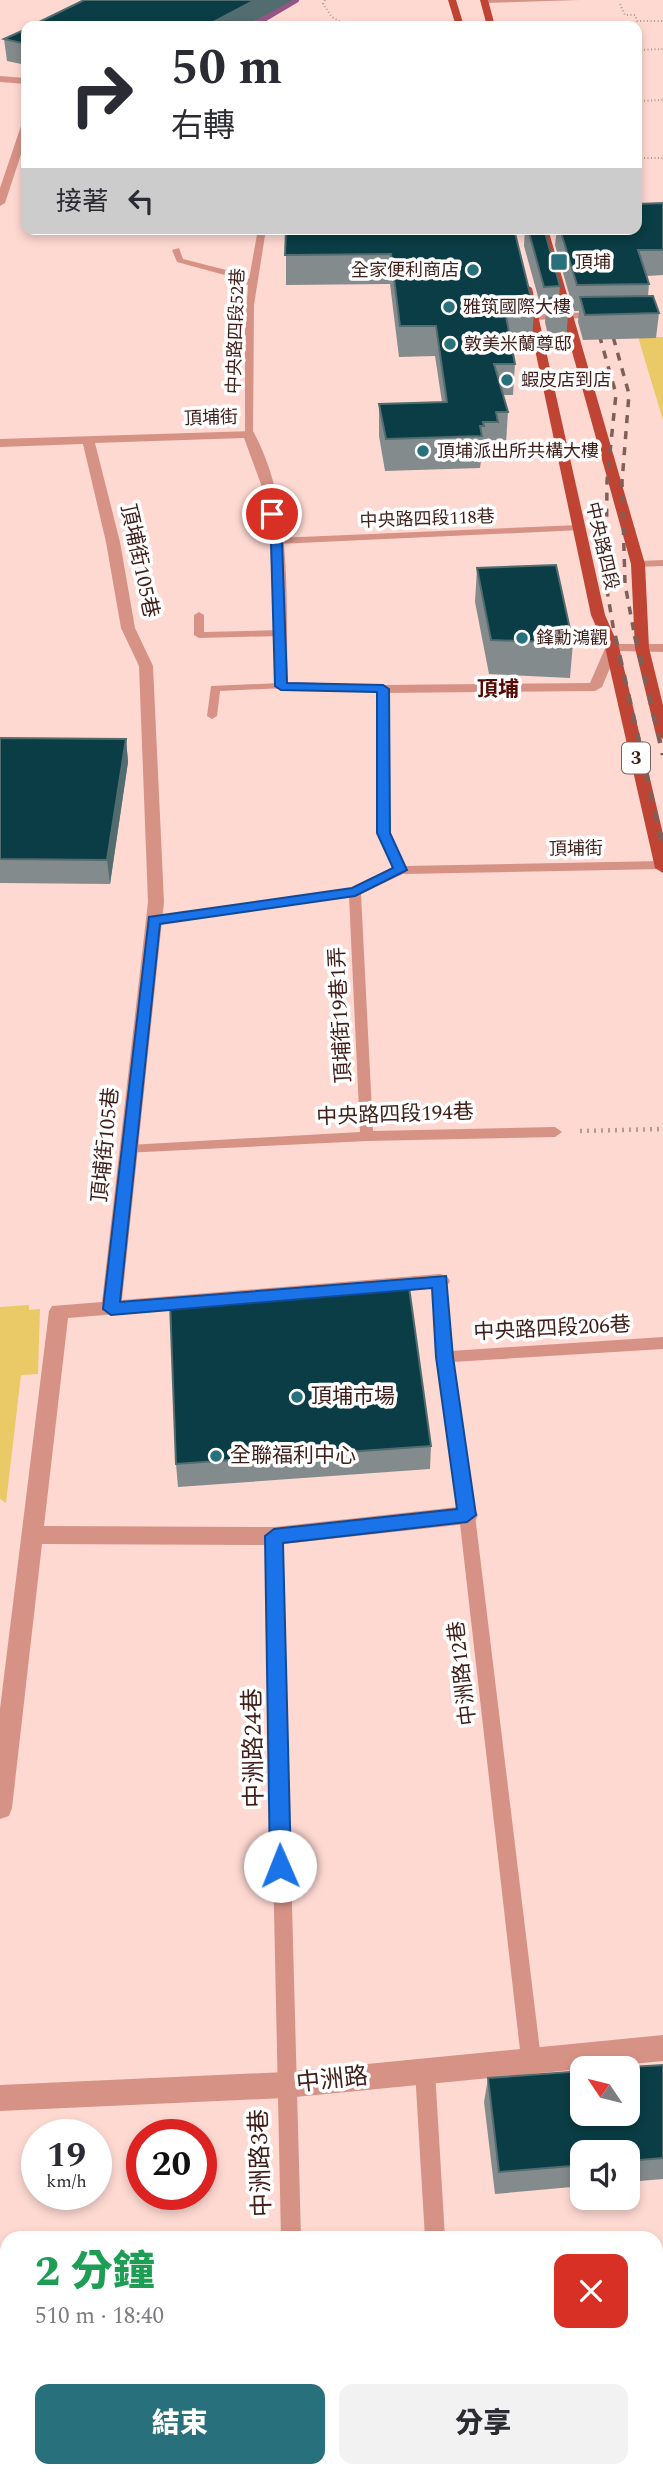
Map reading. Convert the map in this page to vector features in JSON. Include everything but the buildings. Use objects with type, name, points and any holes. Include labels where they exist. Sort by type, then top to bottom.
[{"type":"main road","points":[[452,0],[458,21]]},
{"type":"main road","points":[[484,0],[490,21]]},
{"type":"main road","name":"中央路四段","points":[[545,235],[638,564],[642,648],[663,735]]},
{"type":"main road","name":"中央路四段","points":[[522,271],[535,317],[598,615],[612,647],[663,866]]},
{"type":"street","points":[[0,79],[21,81]]},
{"type":"street","points":[[0,203],[21,141]]},
{"type":"street","points":[[535,317],[616,315]]},
{"type":"street","name":"頂埔街","points":[[0,443],[249,434],[268,487],[277,541],[281,686]]},
{"type":"street","name":"頂埔街105巷","points":[[88,441],[113,542],[128,628],[146,666],[156,902],[111,1309]]},
{"type":"street","points":[[281,686],[383,689],[595,687],[612,647],[663,648]]},
{"type":"street","points":[[0,1808],[59,1311],[440,1281]]},
{"type":"street","points":[[33,1535],[274,1536],[467,1515]]},
{"type":"street","name":"中洲路","points":[[0,2098],[285,2085],[663,2048]]},
{"type":"lane","points":[[484,0],[577,0]]},
{"type":"lane","name":"中央路四段52巷","points":[[249,434],[253,284],[255,256],[260,235]]},
{"type":"lane","points":[[176,250],[180,260],[226,272],[253,284]]},
{"type":"lane","name":"中央路四段118巷","points":[[277,541],[579,528]]},
{"type":"lane","points":[[638,564],[663,564]]},
{"type":"lane","points":[[199,615],[199,635],[280,633]]},
{"type":"lane","points":[[212,716],[215,688],[281,686]]},
{"type":"lane","points":[[154,920],[355,891],[401,870],[383,833],[383,689]]},
{"type":"lane","name":"頂埔街","points":[[401,870],[663,866]]},
{"type":"lane","name":"頂埔街19巷1弄","points":[[355,891],[367,1136]]},
{"type":"lane","name":"中央路四段194巷","points":[[129,1150],[367,1136],[555,1132]]},
{"type":"lane","name":"中洲路12巷","points":[[440,1281],[444,1357],[467,1515],[531,2059]]},
{"type":"lane","name":"中央路四段206巷","points":[[444,1357],[663,1343]]},
{"type":"lane","name":"中洲路24巷","points":[[274,1536],[285,2085]]},
{"type":"lane","points":[[425,2070],[435,2231]]},
{"type":"lane","name":"中洲路3巷","points":[[285,2085],[291,2231]]},
{"type":"path","points":[[325,0],[323,4],[332,17],[339,21]]},
{"type":"path","points":[[620,4],[625,15],[635,15],[637,21]]},
{"type":"path","points":[[642,22],[663,21]]},
{"type":"path","points":[[642,50],[663,49]]},
{"type":"path","points":[[642,101],[663,100]]},
{"type":"path","points":[[642,158],[663,158]]},
{"type":"path","points":[[555,1132],[663,1129]]},
{"type":"shaded area","points":[[638,337],[663,337],[663,420]]},
{"type":"shaded area","points":[[29,1305],[29,1310],[40,1309],[38,1374],[21,1375],[6,1503],[0,1499],[0,1307]]},
{"type":"waterway","points":[[260,21],[296,0]]},
{"type":"railway","points":[[595,320],[616,394],[607,481],[606,584],[615,638]]},
{"type":"railway","points":[[609,322],[629,394],[622,482],[625,584],[635,638]]},
{"type":"railway","points":[[615,636],[663,847]]},
{"type":"railway","points":[[635,636],[663,755]]},
{"type":"place","name":"頂埔","points":[[559,262]]},
{"type":"place","name":"全家便利商店","points":[[473,270]]},
{"type":"place","name":"雅筑國際大樓","points":[[449,307]]},
{"type":"place","name":"敦美米蘭尊邸","points":[[450,344]]},
{"type":"place","name":"蝦皮店到店","points":[[507,380]]},
{"type":"place","name":"頂埔派出所共構大樓","points":[[423,451]]},
{"type":"place","name":"鋒勳鴻觀","points":[[522,638]]},
{"type":"place","name":"頂埔市場","points":[[297,1397]]},
{"type":"place","name":"全聯福利中心","points":[[216,1456]]},
{"type":"district","name":"頂埔","points":[[498,690]]},
{"type":"route","points":[[272,514],[277,541],[281,686],[383,689],[383,833],[401,870],[355,891],[154,920],[111,1309],[440,1281],[444,1357],[467,1515],[274,1536],[280,1866]]}]
